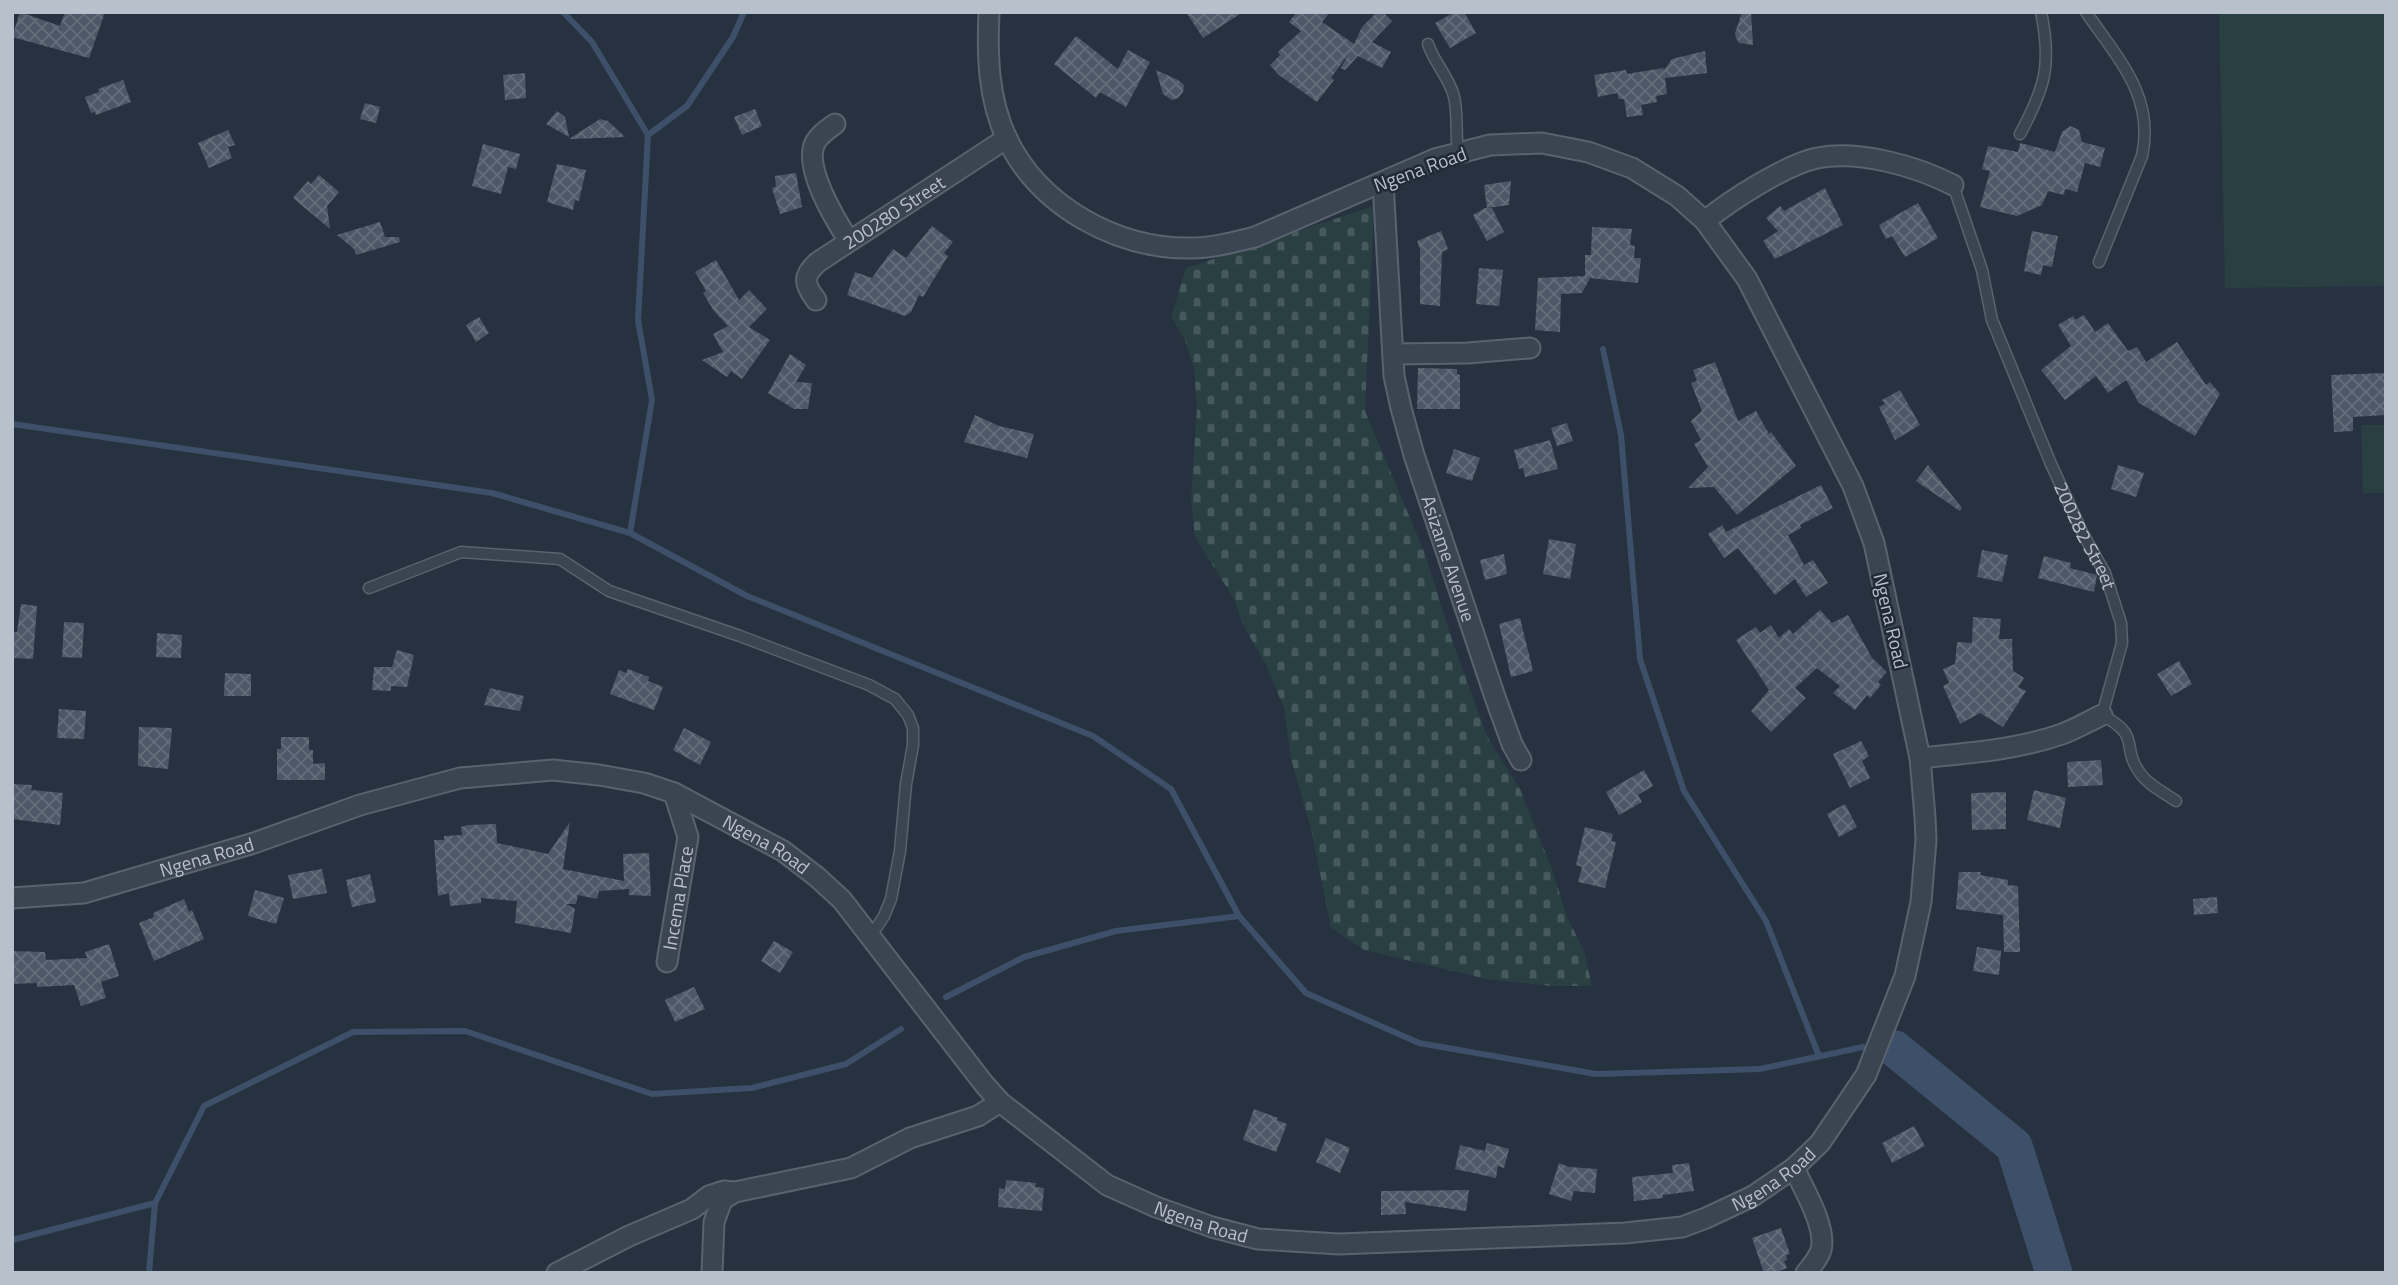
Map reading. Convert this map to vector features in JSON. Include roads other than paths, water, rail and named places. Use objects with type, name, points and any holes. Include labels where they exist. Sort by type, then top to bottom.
[{"type":"street","name":"Ngena Road","points":[[12,898],[84,893],[254,843],[360,805],[460,778],[553,771],[621,779],[674,793],[783,851],[842,900],[1000,1102],[1107,1185],[1156,1207],[1212,1227],[1258,1238],[1339,1244],[1626,1233],[1682,1227],[1706,1218],[1753,1196],[1794,1168],[1820,1143],[1866,1075],[1905,976],[1921,902],[1925,817],[1920,758],[1874,542],[1853,486],[1748,279],[1705,221],[1678,195],[1632,168],[1588,152],[1542,143],[1490,145],[1435,159],[1255,237],[1226,244],[1191,248],[1133,241],[1086,221],[1049,195],[1023,166],[1007,138],[991,84],[987,52],[989,12]]},
{"type":"street","points":[[835,124],[817,140],[813,154],[817,179],[826,204],[849,241]]},
{"type":"street","name":"200280 Street","points":[[816,300],[808,290],[806,282],[809,270],[1007,138]]},
{"type":"street","points":[[1705,221],[1720,209],[1793,166],[1818,158],[1843,156],[1877,160],[1927,172],[1953,185]]},
{"type":"street","name":"Asizame Avenue","points":[[1383,181],[1394,376],[1414,455],[1495,697],[1512,744],[1521,760]]},
{"type":"street","points":[[1393,354],[1468,353],[1530,348]]},
{"type":"street","points":[[1920,758],[1982,752],[2024,744],[2061,734],[2102,715]]},
{"type":"street","name":"Incema Place","points":[[667,962],[688,837],[674,793]]},
{"type":"street","points":[[712,1273],[714,1222],[722,1200],[738,1192],[851,1168],[910,1138],[978,1116],[1000,1102]]},
{"type":"street","points":[[1794,1168],[1822,1237],[1821,1250],[1806,1273]]},
{"type":"street","points":[[557,1273],[629,1236],[692,1209],[709,1196],[724,1191],[738,1192]]},
{"type":"lane","points":[[2020,134],[2044,82],[2047,61],[2041,12]]},
{"type":"lane","points":[[2085,12],[2129,75],[2143,106],[2146,121],[2146,138],[2141,156],[2099,262]]},
{"type":"lane","points":[[1428,44],[1434,61],[1453,92],[1457,108],[1455,137],[1458,153]]},
{"type":"lane","name":"200282 Street","points":[[1953,185],[1982,270],[1993,320],[2051,464],[2083,534],[2105,573],[2121,623],[2122,643],[2102,715]]},
{"type":"lane","points":[[369,588],[461,552],[560,559],[609,591],[751,640],[869,685],[895,699],[908,715],[913,728],[913,744],[906,784],[900,851],[891,899],[871,936]]},
{"type":"lane","points":[[2102,715],[2118,723],[2128,735],[2134,762],[2141,774],[2176,801]]},
{"type":"waterway","points":[[563,12],[592,42],[648,135],[638,320],[652,400],[630,533]]},
{"type":"waterway","points":[[648,135],[687,106],[733,37],[744,12]]},
{"type":"waterway","points":[[1603,349],[1621,435],[1640,659],[1684,791],[1766,921],[1819,1056]]},
{"type":"waterway","points":[[12,424],[492,493],[630,533],[747,596],[1093,736],[1171,789],[1239,916],[1306,993],[1419,1043],[1596,1074],[1760,1069],[1863,1047]]},
{"type":"waterway","points":[[946,997],[1024,957],[1116,931],[1239,916]]},
{"type":"waterway","points":[[149,1273],[155,1203],[204,1106],[353,1032],[465,1031],[652,1094],[752,1088],[846,1064],[901,1029]]},
{"type":"waterway","points":[[1895,1049],[2014,1146],[2054,1273]]},
{"type":"waterway","points":[[12,1240],[155,1203]]}]
